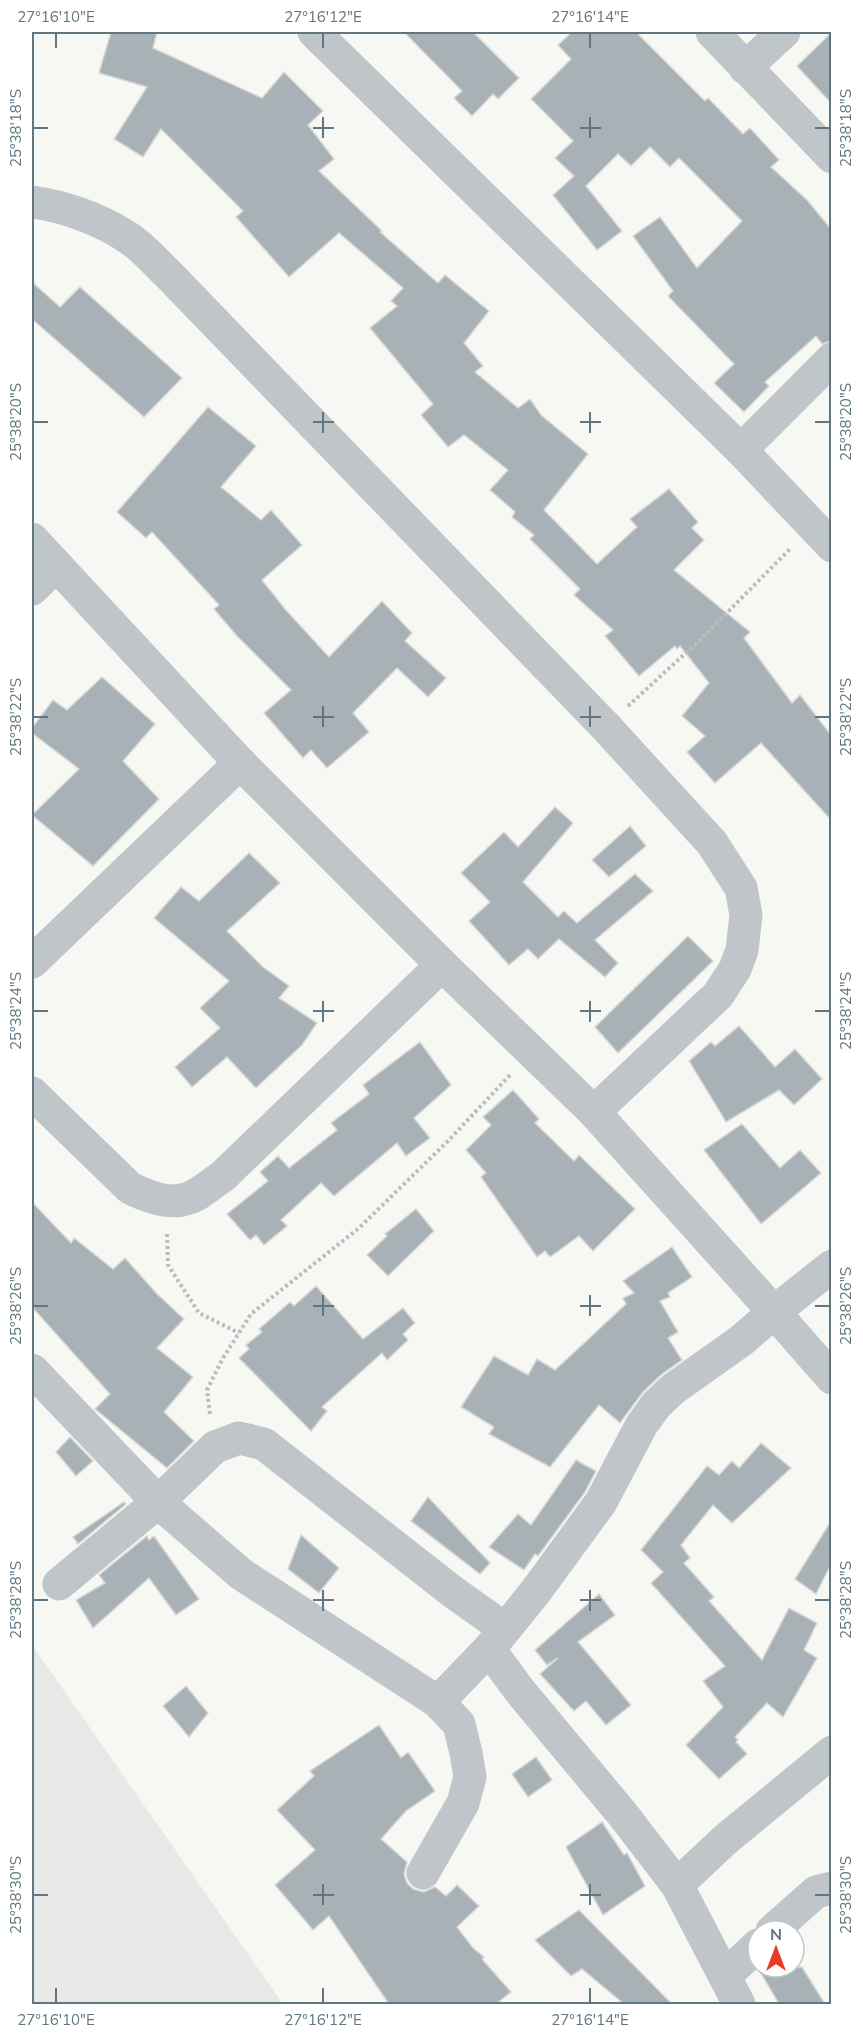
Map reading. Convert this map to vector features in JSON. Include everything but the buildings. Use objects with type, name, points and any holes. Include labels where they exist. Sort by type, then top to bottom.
[{"type":"street","points":[[314,32],[741,450],[822,536]]},
{"type":"street","points":[[712,32],[831,156]]},
{"type":"street","points":[[745,68],[784,32]]},
{"type":"street","points":[[32,202],[87,217],[128,237],[168,274],[606,727],[712,843],[741,888],[746,915],[742,950],[735,969],[718,995],[594,1112]]},
{"type":"street","points":[[741,450],[831,359]]},
{"type":"street","points":[[32,539],[240,763],[442,965],[594,1112],[831,1378]]},
{"type":"street","points":[[32,589],[56,565]]},
{"type":"street","points":[[32,962],[240,763]]},
{"type":"street","points":[[32,1093],[130,1188],[147,1196],[166,1200],[186,1200],[223,1176],[442,965]]},
{"type":"street","points":[[438,1702],[497,1639],[536,1591],[601,1502],[641,1426],[656,1405],[673,1389],[742,1340],[831,1266]]},
{"type":"street","points":[[32,1370],[158,1502],[241,1574],[438,1702],[459,1724],[470,1778],[464,1803],[423,1873]]},
{"type":"street","points":[[59,1584],[158,1502],[215,1447],[238,1438],[264,1444],[453,1592],[497,1639],[520,1691],[575,1760],[624,1816],[677,1885],[732,1990]]},
{"type":"street","points":[[677,1885],[726,1839],[831,1752]]},
{"type":"street","points":[[786,1919],[816,1892],[831,1888]]},
{"type":"street","points":[[732,1990],[746,1966]]},
{"type":"path","points":[[606,727],[702,638],[822,536]]},
{"type":"path","points":[[215,1447],[207,1390],[223,1358],[251,1314],[359,1228],[447,1142],[532,1052]]},
{"type":"path","points":[[166,1200],[168,1265],[199,1313],[239,1333]]},
{"type":"shaded area","points":[[32,1645],[283,2004],[32,2004]]}]
